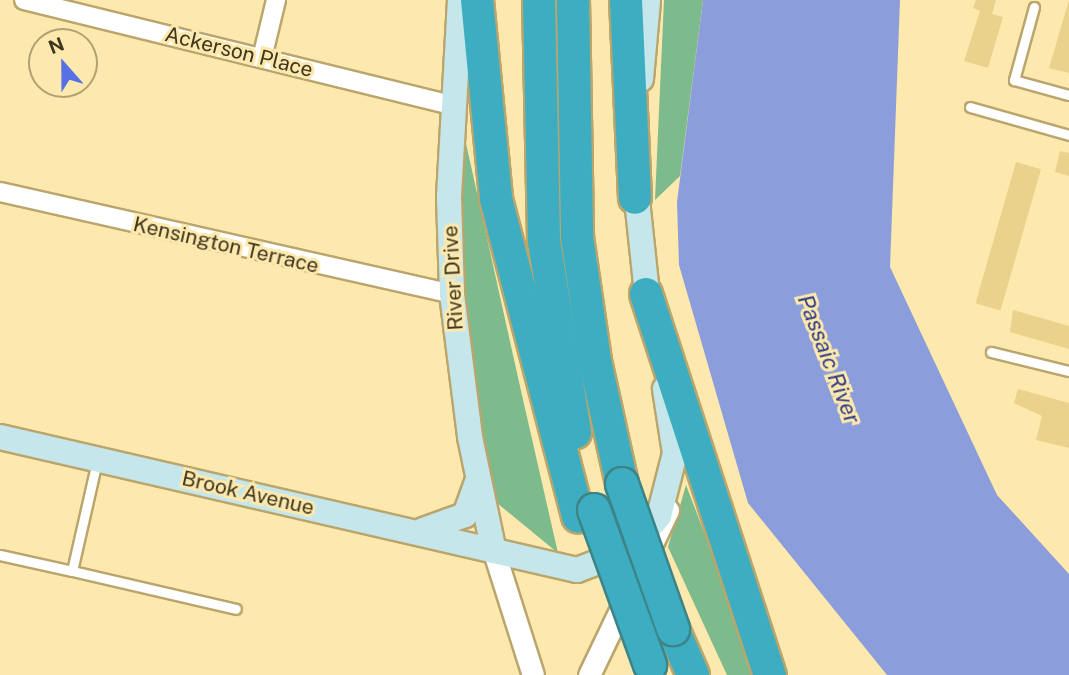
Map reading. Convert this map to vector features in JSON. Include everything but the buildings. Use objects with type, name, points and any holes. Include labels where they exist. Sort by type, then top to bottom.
[{"type":"highway","points":[[477,0],[496,199],[586,513],[652,670]]},
{"type":"highway","points":[[538,0],[544,241],[586,513]]},
{"type":"highway","points":[[573,0],[577,237],[595,361],[622,484],[673,629],[693,675]]},
{"type":"highway","points":[[626,0],[635,198]]},
{"type":"highway","points":[[646,295],[770,675]]},
{"type":"main road","name":"River Drive","points":[[460,0],[453,105],[452,294],[477,477],[494,552]]},
{"type":"main road","points":[[648,0],[635,198],[646,295],[675,453]]},
{"type":"main road","name":"Brook Avenue","points":[[0,437],[419,531],[557,568],[596,568],[632,549],[659,516],[675,453]]},
{"type":"main road","points":[[419,531],[465,515],[477,494],[477,477]]},
{"type":"main road","points":[[477,477],[507,533],[557,568]]},
{"type":"street","name":"Ackerson Place","points":[[24,0],[80,7],[262,58],[453,105]]},
{"type":"street","points":[[262,58],[275,0]]},
{"type":"street","name":"Kensington Terrace","points":[[0,192],[452,294]]},
{"type":"street","points":[[589,675],[666,520],[675,453]]},
{"type":"street","points":[[494,552],[533,675]]},
{"type":"lane","points":[[1034,7],[1014,80],[1069,96]]},
{"type":"lane","points":[[970,107],[1069,135]]},
{"type":"lane","points":[[991,352],[1069,371]]},
{"type":"lane","points":[[72,571],[98,459]]},
{"type":"lane","points":[[0,555],[236,609]]},
{"type":"green space","points":[[664,0],[703,0],[680,176],[655,200]]},
{"type":"green space","points":[[463,130],[558,553],[497,503],[473,396],[458,175]]},
{"type":"green space","points":[[686,485],[759,675],[727,675],[668,547]]},
{"type":"water","name":"Passaic River","points":[[703,0],[900,0],[890,267],[997,495],[1069,574],[1069,675],[887,675],[748,503],[679,265],[677,202]]}]
